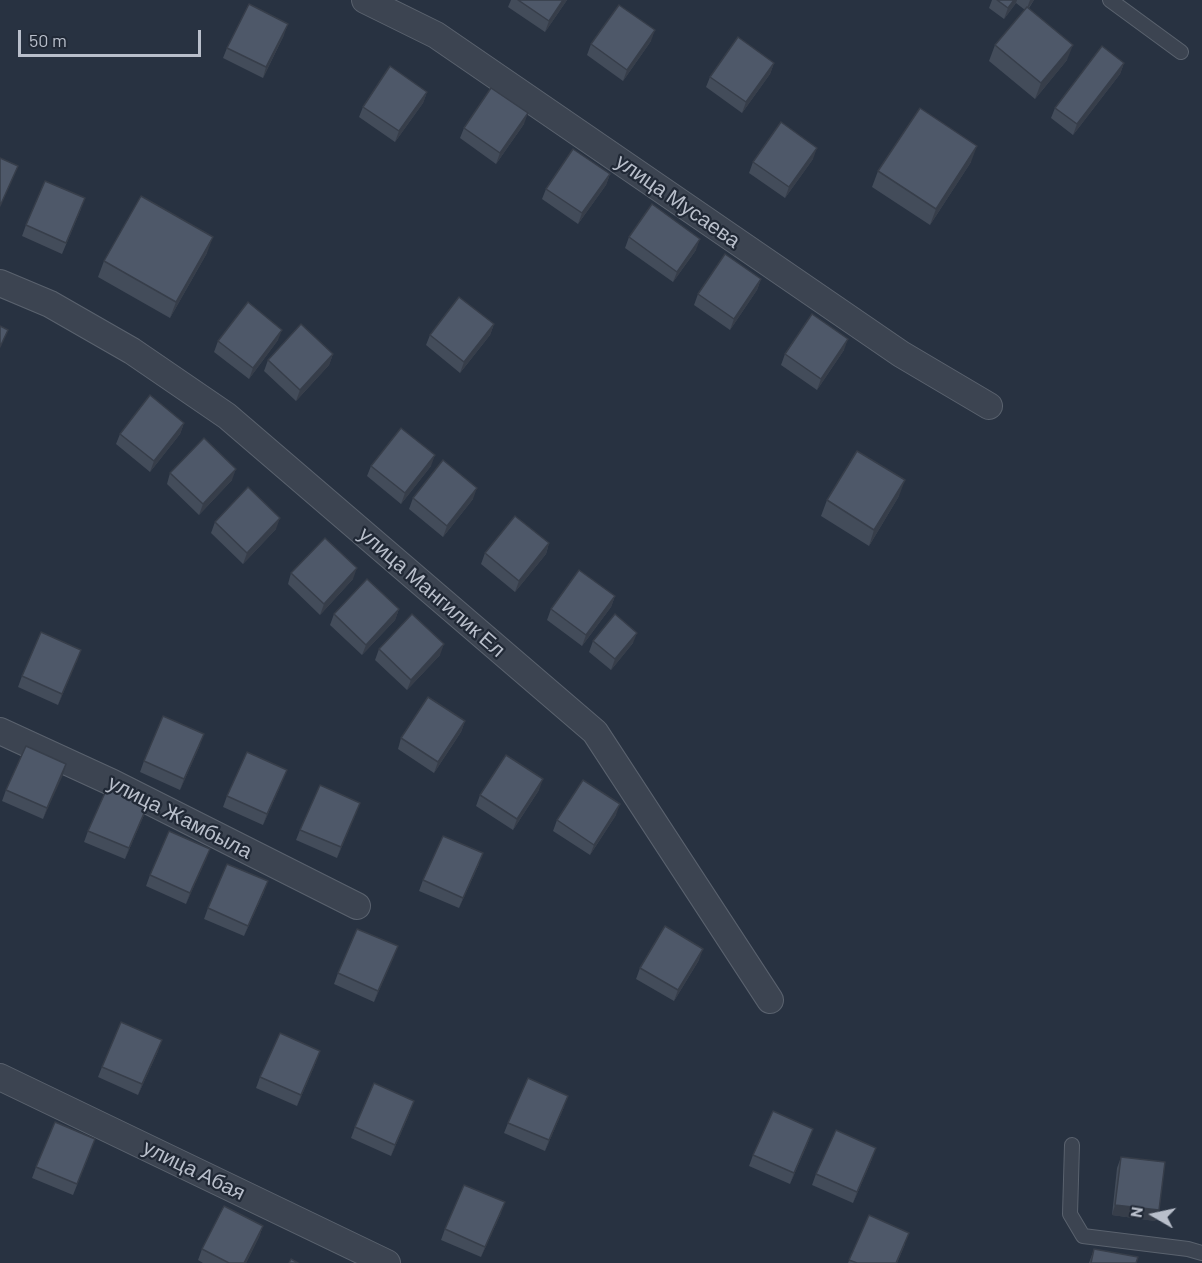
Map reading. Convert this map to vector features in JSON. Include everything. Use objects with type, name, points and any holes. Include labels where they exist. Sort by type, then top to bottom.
[{"type":"street","name":"улица Мусаева","points":[[365,0],[436,35],[901,354],[989,406]]},
{"type":"street","name":"улица Мангилик Ел","points":[[0,283],[50,304],[132,351],[227,416],[595,732],[770,1000]]},
{"type":"street","name":"улица Жамбыла","points":[[0,731],[113,783],[357,906]]},
{"type":"street","name":"улица Абая","points":[[0,1077],[387,1263]]},
{"type":"lane","points":[[1110,0],[1181,52]]},
{"type":"lane","points":[[1072,1145],[1070,1214],[1083,1236],[1188,1249],[1202,1253]]},
{"type":"building","points":[[518,0],[563,0],[549,21]]},
{"type":"building","points":[[997,0],[1014,0],[1008,8]]},
{"type":"building","points":[[249,4],[288,24],[266,67],[227,48]]},
{"type":"building","points":[[619,5],[655,30],[627,70],[591,44]]},
{"type":"building","points":[[1027,7],[1073,45],[1041,83],[995,45]]},
{"type":"building","points":[[738,37],[774,63],[746,102],[710,77]]},
{"type":"building","points":[[1102,46],[1124,63],[1077,124],[1055,108]]},
{"type":"building","points":[[390,66],[427,92],[399,131],[363,107]]},
{"type":"building","points":[[491,88],[528,113],[500,153],[464,128]]},
{"type":"building","points":[[920,108],[977,146],[936,209],[878,171]]},
{"type":"building","points":[[781,122],[817,148],[789,187],[753,162]]},
{"type":"building","points":[[573,149],[610,174],[582,213],[546,189]]},
{"type":"building","points":[[0,158],[18,166],[0,206]]},
{"type":"building","points":[[45,181],[85,198],[66,243],[26,225]]},
{"type":"building","points":[[141,196],[213,237],[176,302],[104,261]]},
{"type":"building","points":[[652,204],[700,239],[677,272],[629,237]]},
{"type":"building","points":[[725,254],[761,279],[734,319],[698,294]]},
{"type":"building","points":[[459,297],[494,324],[464,362],[430,335]]},
{"type":"building","points":[[248,302],[282,330],[253,368],[218,341]]},
{"type":"building","points":[[812,314],[848,339],[821,379],[785,354]]},
{"type":"building","points":[[301,324],[333,354],[300,390],[268,360]]},
{"type":"building","points":[[0,326],[8,330],[0,347]]},
{"type":"building","points":[[150,395],[184,423],[154,461],[120,434]]},
{"type":"building","points":[[401,428],[435,455],[405,493],[371,466]]},
{"type":"building","points":[[204,438],[236,469],[203,504],[170,473]]},
{"type":"building","points":[[857,451],[905,480],[874,530],[827,500]]},
{"type":"building","points":[[443,460],[477,488],[447,526],[413,498]]},
{"type":"building","points":[[248,487],[280,518],[247,553],[215,522]]},
{"type":"building","points":[[515,516],[549,543],[519,581],[485,553]]},
{"type":"building","points":[[325,538],[357,568],[324,604],[291,573]]},
{"type":"building","points":[[579,570],[615,596],[586,635],[551,609]]},
{"type":"building","points":[[367,579],[399,609],[366,645],[334,614]]},
{"type":"building","points":[[412,614],[444,644],[411,680],[379,649]]},
{"type":"building","points":[[615,614],[637,633],[615,659],[593,641]]},
{"type":"building","points":[[41,632],[81,650],[62,694],[22,676]]},
{"type":"building","points":[[428,697],[465,721],[438,762],[401,738]]},
{"type":"building","points":[[163,716],[204,734],[184,779],[144,761]]},
{"type":"building","points":[[26,746],[66,764],[47,808],[6,790]]},
{"type":"building","points":[[247,752],[287,770],[267,814],[227,796]]},
{"type":"building","points":[[506,755],[543,779],[517,819],[480,795]]},
{"type":"building","points":[[583,780],[620,804],[594,845],[557,820]]},
{"type":"building","points":[[320,785],[360,803],[341,847],[300,830]]},
{"type":"building","points":[[108,786],[148,804],[129,848],[88,831]]},
{"type":"building","points":[[169,831],[210,849],[190,893],[150,875]]},
{"type":"building","points":[[443,836],[483,853],[463,898],[423,880]]},
{"type":"building","points":[[227,864],[268,881],[248,926],[208,908]]},
{"type":"building","points":[[665,926],[703,949],[678,990],[640,968]]},
{"type":"building","points":[[357,929],[398,946],[378,991],[338,973]]},
{"type":"building","points":[[121,1022],[162,1040],[142,1084],[102,1067]]},
{"type":"building","points":[[280,1033],[320,1051],[301,1095],[260,1077]]},
{"type":"building","points":[[528,1078],[568,1096],[549,1140],[508,1123]]},
{"type":"building","points":[[374,1083],[414,1101],[395,1145],[355,1127]]},
{"type":"building","points":[[773,1111],[813,1129],[794,1173],[753,1155]]},
{"type":"building","points":[[55,1122],[95,1139],[77,1184],[36,1167]]},
{"type":"building","points":[[836,1130],[876,1148],[857,1192],[816,1174]]},
{"type":"building","points":[[1121,1157],[1165,1162],[1159,1210],[1115,1205]]},
{"type":"building","points":[[464,1185],[505,1202],[485,1247],[445,1229]]},
{"type":"building","points":[[224,1206],[263,1226],[244,1263],[229,1263],[202,1249]]},
{"type":"building","points":[[869,1215],[909,1233],[896,1263],[857,1263],[849,1260]]},
{"type":"building","points":[[1094,1249],[1138,1257],[1136,1263],[1091,1263]]}]
